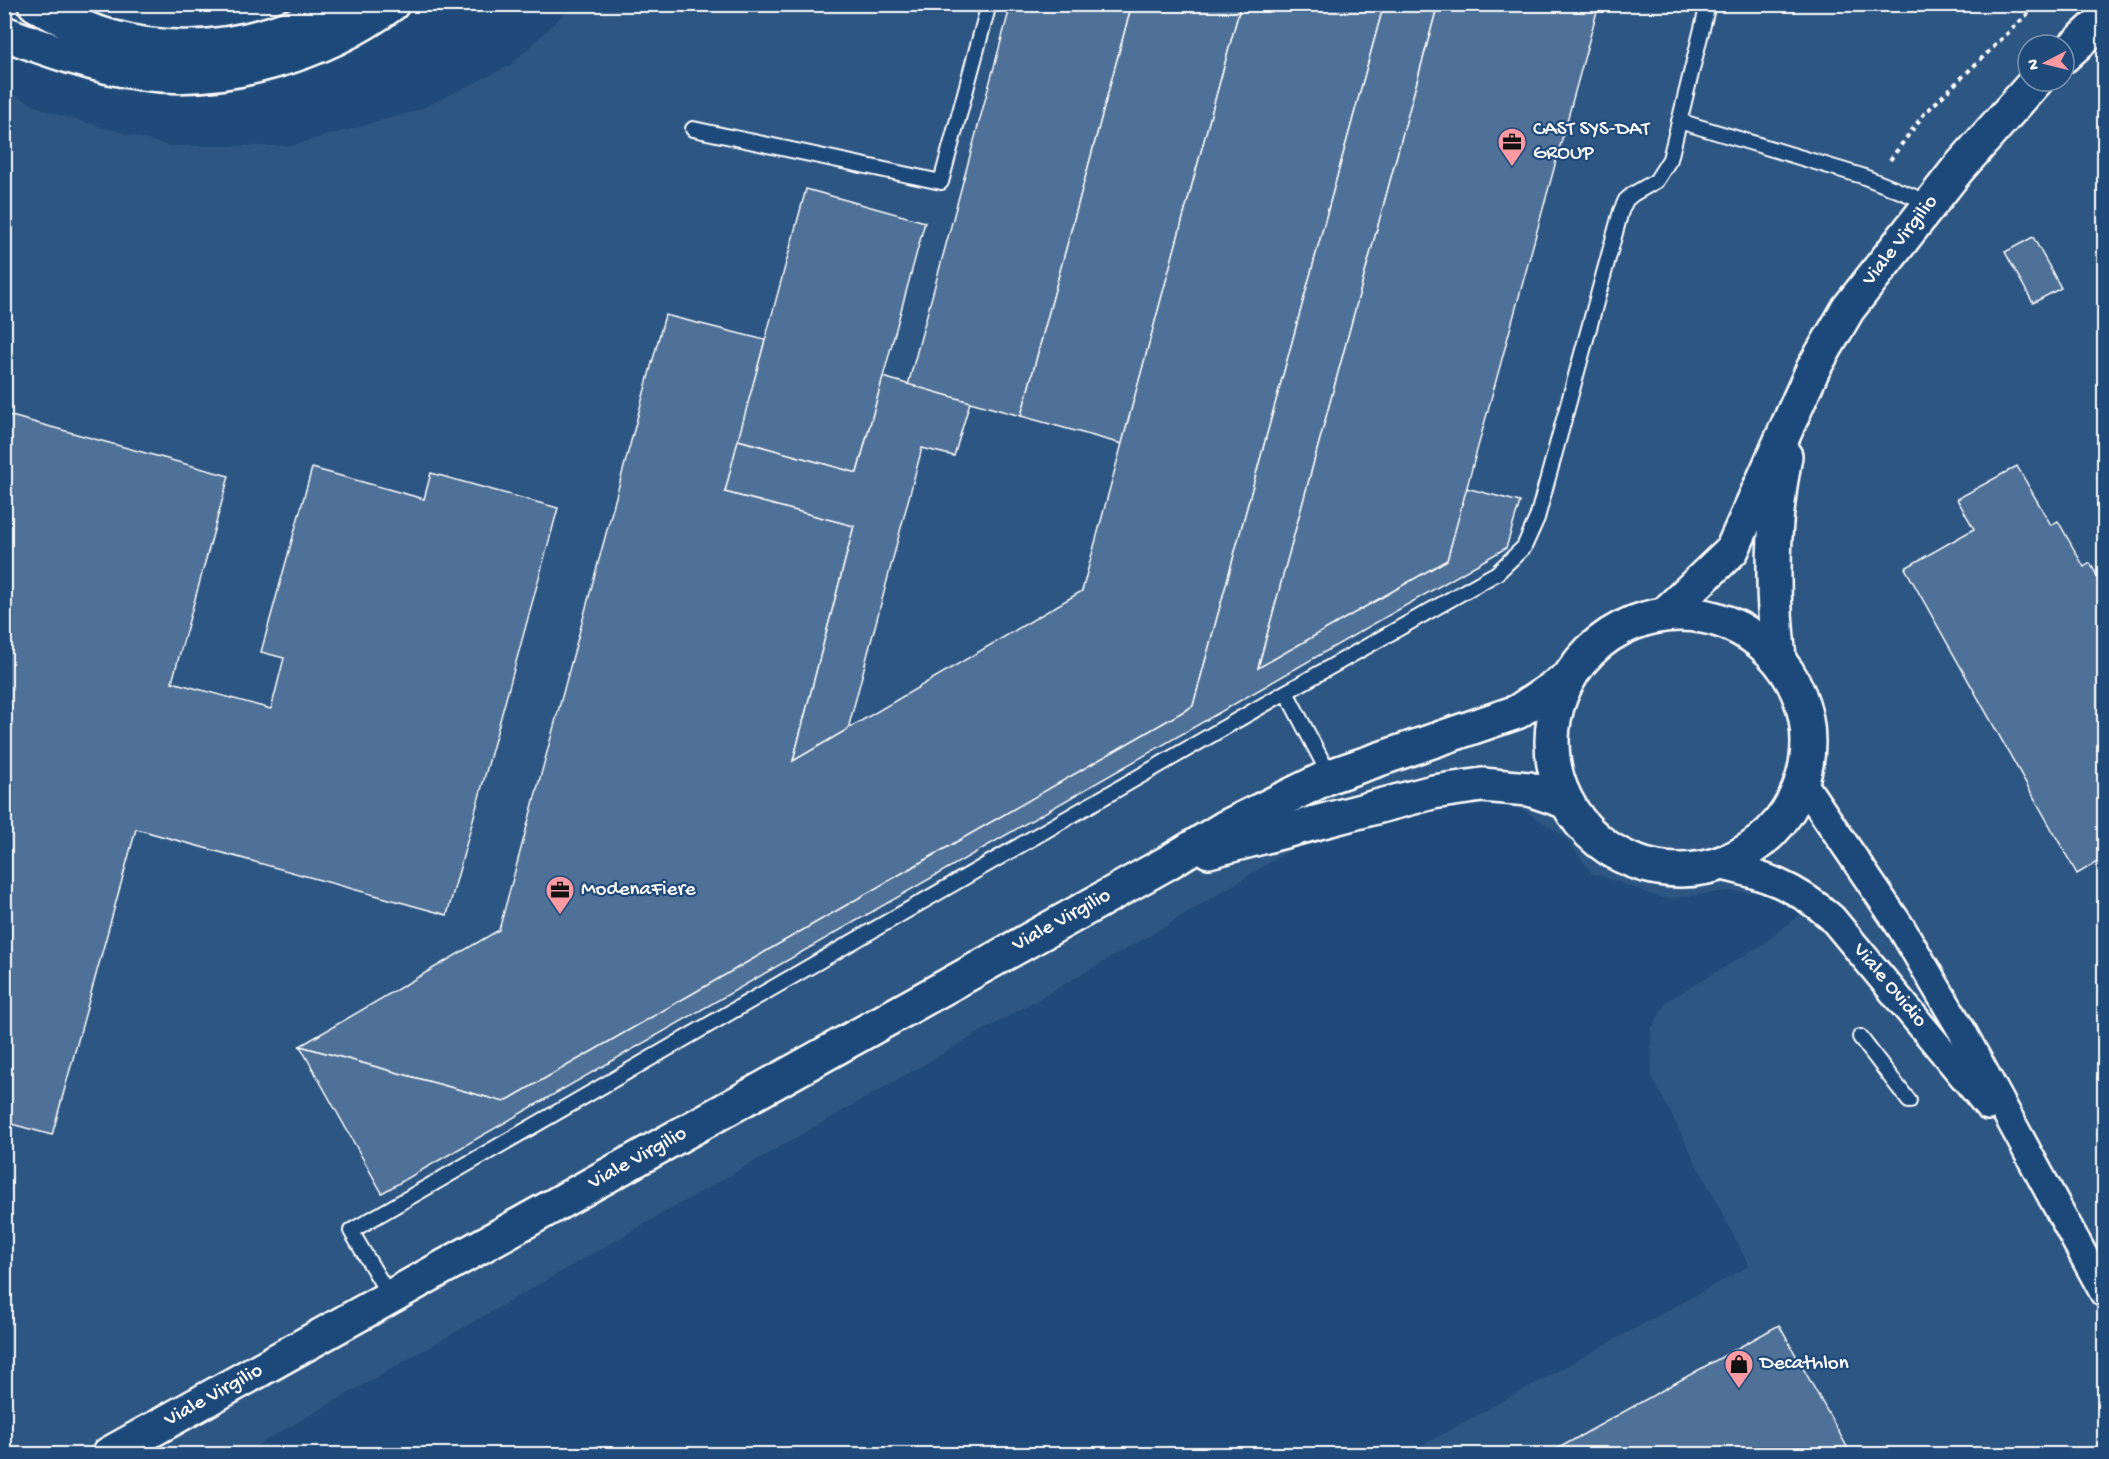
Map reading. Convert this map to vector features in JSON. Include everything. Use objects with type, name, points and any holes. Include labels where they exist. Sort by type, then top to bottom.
[{"type":"main road","points":[[35,4],[59,18],[96,34],[131,44],[173,49],[209,47],[282,32],[342,4]]},
{"type":"main road","points":[[4,33],[93,62],[141,73],[184,75],[252,67],[298,54],[338,37],[392,4]]},
{"type":"main road","points":[[2076,45],[2104,19]]},
{"type":"main road","name":"Viale Virgilio","points":[[1665,614],[1732,550],[1814,369],[1848,309],[1930,203],[2026,93]]},
{"type":"main road","name":"Viale Virgilio","points":[[1779,658],[1772,602],[1774,543],[1784,465],[1793,419]]},
{"type":"main road","points":[[1665,614],[1696,614],[1727,622],[1755,637],[1779,658],[1797,686],[1807,717],[1809,751],[1803,783],[1790,811],[1770,835],[1746,853],[1718,865],[1697,870],[1675,871],[1632,862],[1606,847],[1584,827],[1567,802],[1556,772],[1552,740],[1554,719],[1568,678],[1586,654],[1609,634],[1636,621],[1665,614]]},
{"type":"main road","name":"Viale Virgilio","points":[[109,1455],[1167,863],[1226,827],[1330,776],[1510,716],[1536,702],[1568,678]]},
{"type":"main road","name":"Viale Virgilio","points":[[1167,863],[1433,792],[1482,785],[1529,789],[1567,802]]},
{"type":"street","name":"Viale Ovidio","points":[[1803,783],[1902,929],[1962,1031],[2104,1293]]},
{"type":"street","name":"Viale Ovidio","points":[[1718,865],[1763,875],[1812,901],[1832,918],[2027,1153]]},
{"type":"lane","points":[[693,129],[941,182],[989,4]]},
{"type":"lane","points":[[390,1297],[351,1231],[1497,573],[1524,548],[1537,518],[1562,435],[1621,211],[1626,200],[1656,181],[1670,159],[1708,4]]},
{"type":"lane","points":[[1679,121],[1875,181],[1930,203]]},
{"type":"lane","points":[[1287,692],[1330,776]]},
{"type":"lane","points":[[1860,1037],[1909,1101]]},
{"type":"path","points":[[1875,181],[1924,114],[2038,4]]},
{"type":"shaded area","points":[[573,5],[2104,5],[2104,1454],[1414,1454],[1417,1448],[1749,1266],[1652,1077],[1651,1029],[1667,1001],[1765,943],[1804,911],[1772,893],[1728,891],[1665,899],[1592,873],[1563,835],[1523,810],[1490,803],[1438,809],[1298,845],[1161,929],[242,1454],[5,1454],[4,90],[49,112],[169,146],[290,146],[419,110],[511,65]]},
{"type":"building","points":[[1011,4],[1132,4],[1021,416],[908,385]]},
{"type":"building","points":[[1132,4],[1241,4],[1122,444],[1021,416]]},
{"type":"building","points":[[1241,4],[1384,4],[1193,706],[504,1102],[300,1046],[499,930],[665,315],[765,340],[725,492],[854,526],[793,761],[1082,591]]},
{"type":"building","points":[[1384,4],[1438,4],[1258,668],[1447,560],[1466,488],[1520,502],[1506,548],[382,1193],[300,1046],[504,1102],[1193,706]]},
{"type":"building","points":[[1438,4],[1599,4],[1447,560],[1258,668]]},
{"type":"building","points":[[806,189],[925,222],[857,473],[738,440]]},
{"type":"building","points":[[2033,237],[2061,288],[2033,303],[2005,252]]},
{"type":"building","points":[[883,377],[970,402],[954,456],[922,448],[848,729],[793,761],[854,526],[725,492],[738,440],[857,473]]},
{"type":"building","points":[[4,414],[229,476],[172,682],[271,709],[284,658],[261,652],[312,468],[424,499],[431,473],[558,508],[447,915],[136,829],[52,1135],[4,1122]]},
{"type":"building","points":[[2017,466],[2051,525],[2058,521],[2084,567],[2090,563],[2104,588],[2104,858],[2077,874],[1905,568],[1974,529],[1957,499]]},
{"type":"building","name":"Decathlon","points":[[1779,1325],[1851,1454],[1548,1454]]},
{"type":"place","name":"CAST SYS-DAT GROUP","points":[[1512,168]]},
{"type":"place","name":"ModenaFiere","points":[[560,916]]},
{"type":"place","name":"Decathlon","points":[[1739,1390]]}]
